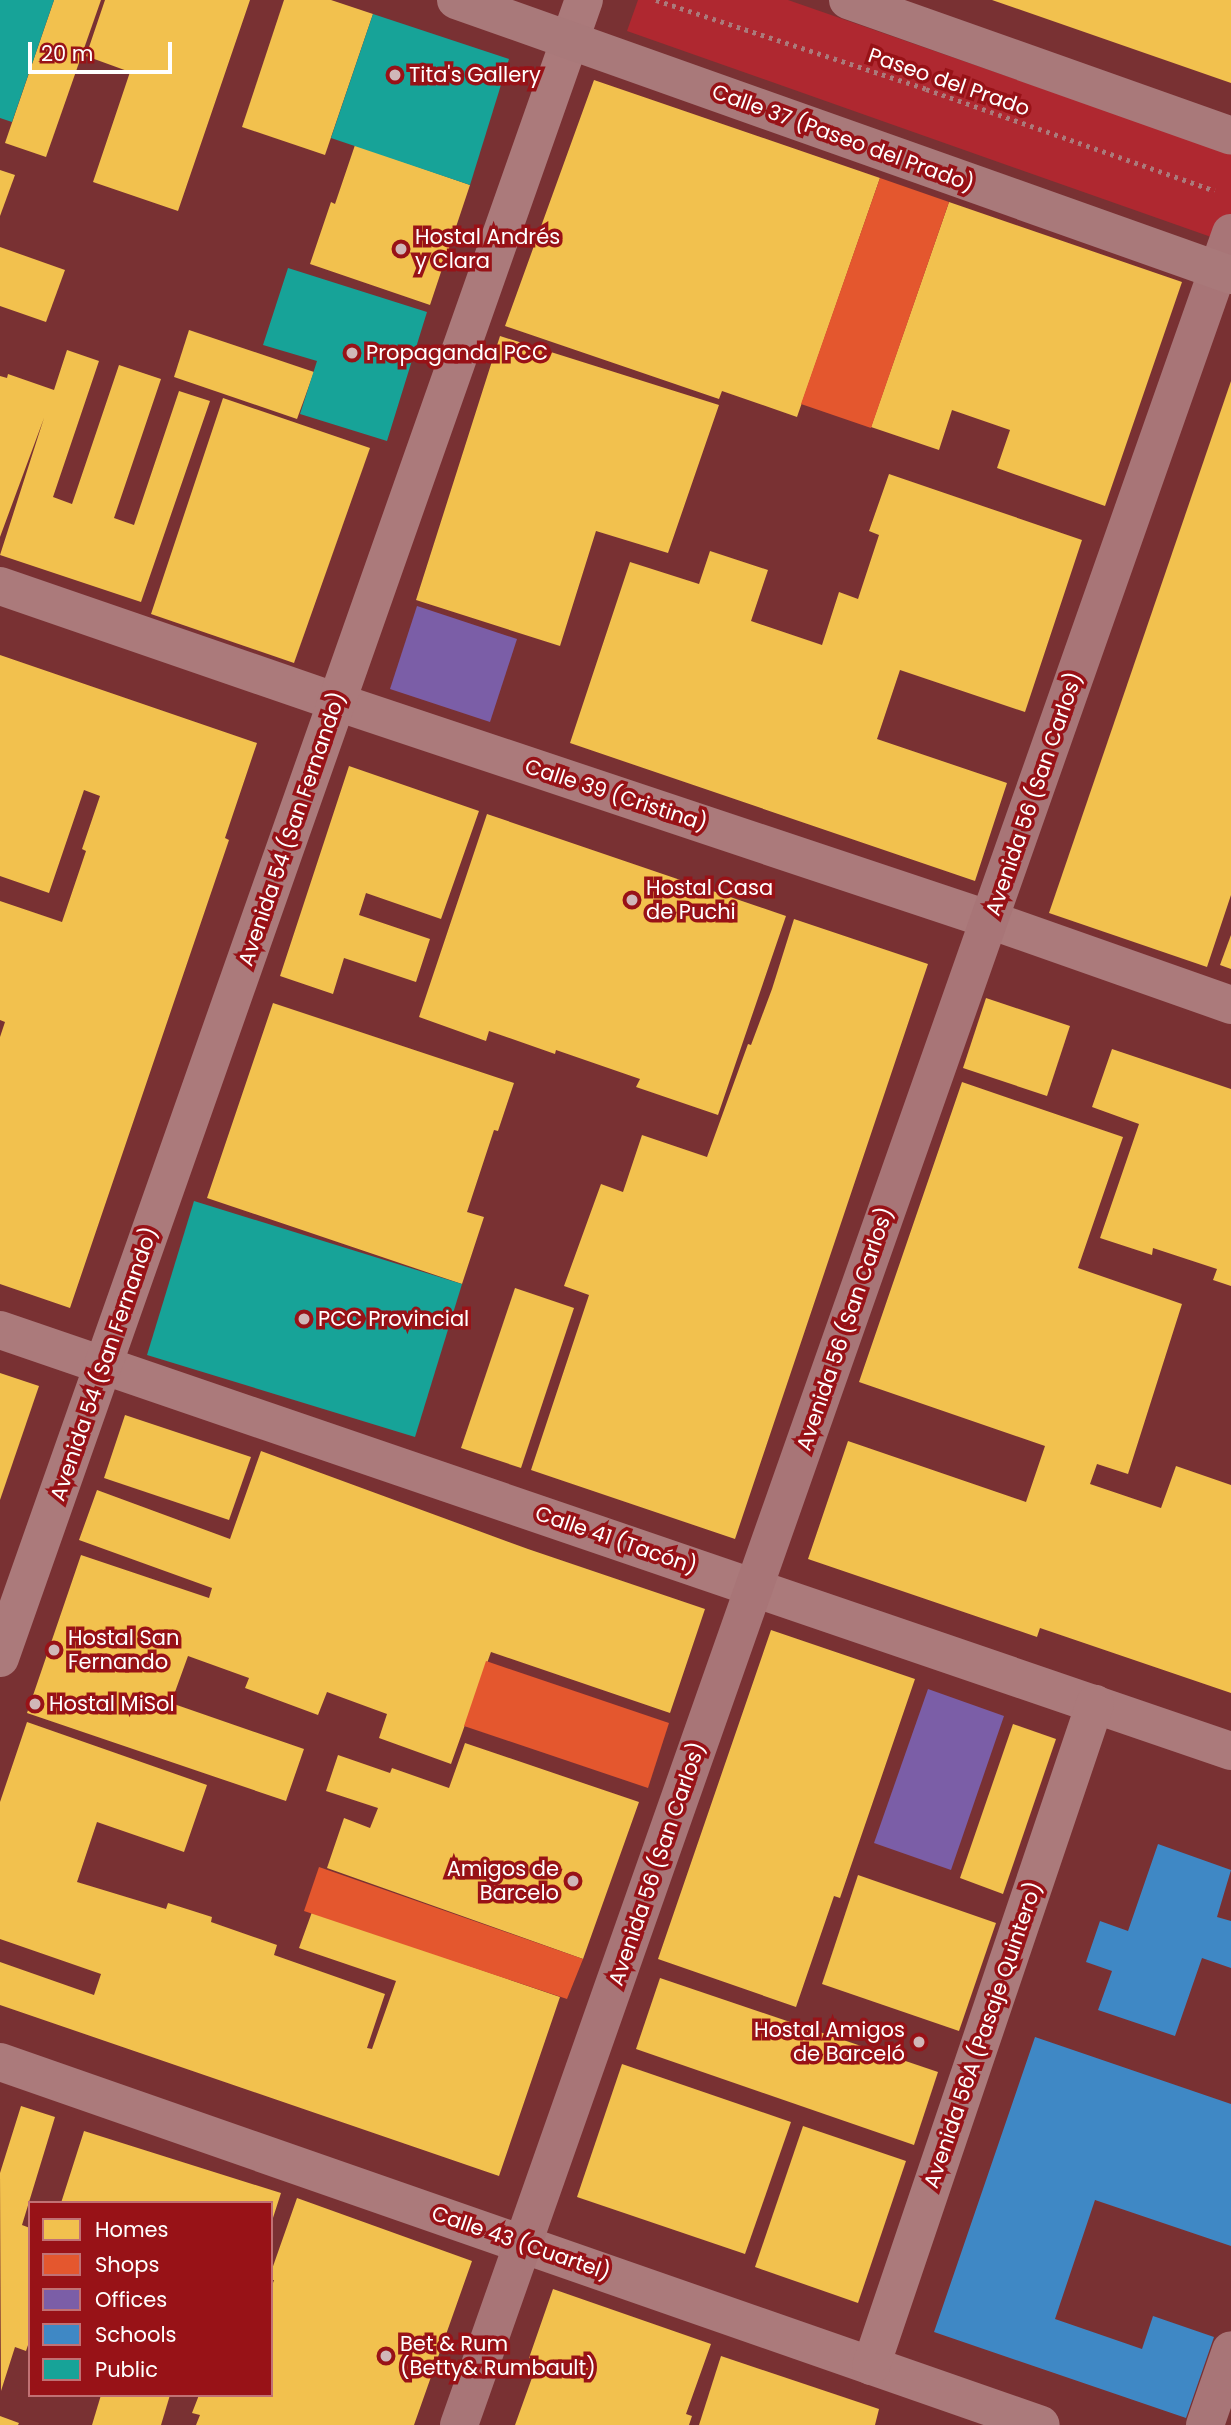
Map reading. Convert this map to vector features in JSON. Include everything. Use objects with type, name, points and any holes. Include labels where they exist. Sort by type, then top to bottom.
[{"type":"main road","name":"Calle 37 (Paseo del Prado)","points":[[456,0],[1224,273]]},
{"type":"main road","points":[[848,0],[1231,136]]},
{"type":"main road","name":"Avenida 56 (San Carlos)","points":[[459,2425],[990,920],[1224,273],[1231,233]]},
{"type":"main road","points":[[1205,2425],[1231,2350]]},
{"type":"street","name":"Avenida 54 (San Fernando)","points":[[0,1658],[584,0]]},
{"type":"street","name":"Calle 39 (Cristina)","points":[[0,586],[337,702],[990,920],[1231,1005]]},
{"type":"street","name":"Calle 41 (Tacón)","points":[[0,1331],[1231,1751]]},
{"type":"street","name":"Avenida 56A (Pasaje Quintero)","points":[[872,2366],[1095,1704]]},
{"type":"street","name":"Calle 43 (Cuartel)","points":[[0,2062],[1041,2425]]},
{"type":"path","name":"Paseo del Prado","points":[[656,0],[926,89],[1218,193]]},
{"type":"shaded area","points":[[638,0],[788,0],[1231,154],[1231,244],[627,31]]},
{"type":"building: Homes","points":[[54,0],[101,0],[46,157],[5,143]]},
{"type":"building: Homes","points":[[105,0],[250,0],[178,211],[93,182],[130,72],[86,56]]},
{"type":"building: Homes","points":[[284,0],[331,0],[373,14],[325,155],[242,127]]},
{"type":"building: Homes","points":[[992,0],[1231,0],[1231,83]]},
{"type":"building: Homes","points":[[594,80],[880,178],[797,417],[722,391],[719,399],[505,326]]},
{"type":"building: Homes","points":[[355,145],[470,185],[430,305],[310,264],[331,202],[335,204]]},
{"type":"building: Homes","points":[[0,170],[15,175],[0,216]]},
{"type":"building: Homes","points":[[949,202],[1182,282],[1105,506],[997,468],[1010,430],[952,410],[939,450],[871,427]]},
{"type":"building: Homes","points":[[0,247],[65,270],[46,322],[0,306]]},
{"type":"building: Homes","points":[[189,330],[314,372],[297,419],[174,377]]},
{"type":"building: Homes","points":[[500,336],[719,405],[668,553],[596,531],[560,646],[416,600]]},
{"type":"building: Homes","points":[[67,350],[99,361],[53,497],[72,504],[119,365],[161,379],[114,518],[134,525],[179,391],[210,401],[141,602],[0,555],[44,418],[0,537],[0,376],[7,378],[8,374],[54,390]]},
{"type":"building: Homes","points":[[1231,381],[1231,895],[1207,967],[1049,913]]},
{"type":"building: Homes","points":[[223,398],[370,448],[294,663],[151,614]]},
{"type":"building: Homes","points":[[889,474],[1082,540],[1025,712],[900,670],[877,739],[1007,783],[975,881],[570,743],[630,562],[699,584],[710,551],[768,570],[751,621],[822,645],[839,592],[858,599],[879,535],[869,531]]},
{"type":"building: Homes","points":[[0,655],[257,743],[225,838],[229,840],[70,1308],[0,1284],[0,1037],[5,1022],[0,1020],[0,901],[62,922],[86,851],[82,849],[100,796],[84,790],[49,893],[0,876]]},
{"type":"building: Homes","points":[[349,766],[479,811],[441,919],[366,893],[359,915],[430,939],[416,982],[344,958],[333,994],[280,976]]},
{"type":"building: Homes","points":[[487,814],[786,916],[718,1115],[636,1087],[640,1079],[556,1050],[555,1054],[489,1031],[486,1041],[419,1017]]},
{"type":"building: Homes","points":[[794,919],[928,964],[735,1539],[531,1470],[589,1295],[564,1286],[601,1184],[623,1192],[642,1135],[707,1157],[748,1044],[751,1045],[772,989]]},
{"type":"building: Homes","points":[[1231,935],[1231,969],[1220,965]]},
{"type":"building: Homes","points":[[986,998],[1070,1026],[1047,1096],[963,1068]]},
{"type":"building: Homes","points":[[273,1003],[514,1083],[498,1131],[494,1130],[467,1212],[484,1217],[462,1284],[207,1198]]},
{"type":"building: Homes","points":[[1112,1049],[1231,1089],[1231,1286],[1213,1280],[1217,1269],[1153,1248],[1152,1255],[1100,1238],[1139,1124],[1092,1107]]},
{"type":"building: Homes","points":[[962,1082],[1123,1137],[1078,1268],[1182,1304],[1128,1474],[1097,1464],[1090,1484],[1161,1508],[1176,1466],[1231,1485],[1231,1693],[1040,1628],[1037,1637],[808,1559],[848,1441],[1026,1502],[1045,1446],[859,1382]]},
{"type":"building: Homes","points":[[515,1288],[574,1308],[521,1468],[461,1448]]},
{"type":"building: Homes","points":[[0,1373],[39,1386],[0,1500]]},
{"type":"building: Homes","points":[[125,1415],[251,1457],[229,1520],[104,1478]]},
{"type":"building: Homes","points":[[261,1451],[528,1549],[705,1609],[670,1713],[491,1652],[451,1764],[379,1738],[387,1714],[327,1692],[318,1715],[245,1688],[249,1678],[188,1656],[171,1703],[304,1749],[286,1801],[27,1713],[81,1555],[209,1598],[212,1588],[79,1540],[97,1490],[230,1539]]},
{"type":"building: Homes","points":[[771,1630],[915,1679],[840,1898],[834,1896],[796,2007],[658,1959]]},
{"type":"building: Homes","points":[[27,1722],[207,1785],[184,1852],[97,1822],[77,1882],[166,1909],[168,1903],[212,1917],[211,1922],[277,1945],[274,1955],[385,1994],[367,2048],[372,2049],[396,1981],[299,1948],[312,1912],[560,1997],[499,2176],[0,2005],[0,1962],[94,1995],[101,1974],[0,1939],[0,1802]]},
{"type":"building: Homes","points":[[1013,1724],[1056,1739],[1003,1894],[960,1878]]},
{"type":"building: Homes","points":[[465,1743],[639,1802],[583,1959],[327,1868],[344,1818],[370,1828],[378,1808],[326,1791],[338,1755],[390,1773],[392,1768],[449,1788]]},
{"type":"building: Homes","points":[[858,1875],[996,1923],[959,2031],[822,1984]]},
{"type":"building: Homes","points":[[660,1978],[938,2072],[914,2145],[636,2049]]},
{"type":"building: Homes","points":[[622,2064],[791,2122],[745,2254],[577,2197]]},
{"type":"building: Homes","points":[[21,2106],[55,2117],[22,2225],[28,2227],[28,2345],[26,2351],[15,2347],[1,2391],[0,2173]]},
{"type":"building: Homes","points":[[803,2126],[906,2161],[858,2303],[755,2267]]},
{"type":"building: Homes","points":[[84,2131],[281,2193],[273,2218],[273,2201],[62,2201]]},
{"type":"building: Homes","points":[[297,2198],[472,2261],[414,2425],[196,2425],[200,2415],[192,2413],[198,2397],[273,2397],[273,2266]]},
{"type":"building: Homes","points":[[553,2289],[711,2344],[686,2414],[692,2416],[689,2425],[515,2425],[538,2361],[529,2358]]},
{"type":"building: Homes","points":[[721,2356],[879,2409],[875,2425],[699,2425]]},
{"type":"building: Homes","points":[[100,2397],[169,2397],[161,2425],[92,2425]]},
{"type":"building: Homes","points":[[0,2416],[19,2423],[0,2425]]},
{"type":"building: Shops","points":[[880,178],[949,202],[871,428],[801,404]]},
{"type":"building: Shops","points":[[486,1661],[669,1723],[648,1788],[464,1726]]},
{"type":"building: Shops","points":[[319,1867],[583,1959],[567,1999],[304,1911]]},
{"type":"building: Offices","points":[[417,606],[517,639],[490,722],[390,689]]},
{"type":"building: Offices","points":[[928,1689],[1004,1716],[951,1870],[874,1843]]},
{"type":"building: Schools","points":[[1158,1844],[1231,1870],[1217,1917],[1231,1921],[1231,1968],[1202,1958],[1175,2036],[1098,2010],[1112,1971],[1086,1962],[1100,1921],[1128,1931]]},
{"type":"building: Schools","points":[[1035,2037],[1231,2104],[1231,2246],[1095,2200],[1055,2319],[1142,2349],[1153,2316],[1214,2337],[1186,2418],[934,2332]]},
{"type":"building: Public","points":[[0,0],[54,0],[12,122],[0,118]]},
{"type":"building: Public","points":[[373,14],[509,59],[470,185],[331,138]]},
{"type":"building: Public","name":"Propaganda PCC","points":[[288,268],[427,312],[387,441],[300,414],[317,361],[263,345]]},
{"type":"building: Public","name":"PCC Provincial","points":[[194,1201],[462,1284],[415,1437],[147,1355]]},
{"type":"place","name":"Tita's Gallery","points":[[395,75]]},
{"type":"place","name":"Hostal Andrés y Clara","points":[[401,249]]},
{"type":"place","name":"Propaganda PCC","points":[[352,353]]},
{"type":"place","name":"Hostal Casa de Puchi","points":[[632,900]]},
{"type":"place","name":"PCC Provincial","points":[[304,1319]]},
{"type":"place","name":"Hostal San Fernando","points":[[54,1650]]},
{"type":"place","name":"Hostal MiSol","points":[[35,1704]]},
{"type":"place","name":"Amigos de Barcelo","points":[[573,1881]]},
{"type":"place","name":"Hostal Amigos de Barceló","points":[[919,2042]]},
{"type":"place","name":"Bet & Rum (Betty& Rumbault)","points":[[386,2356]]}]
